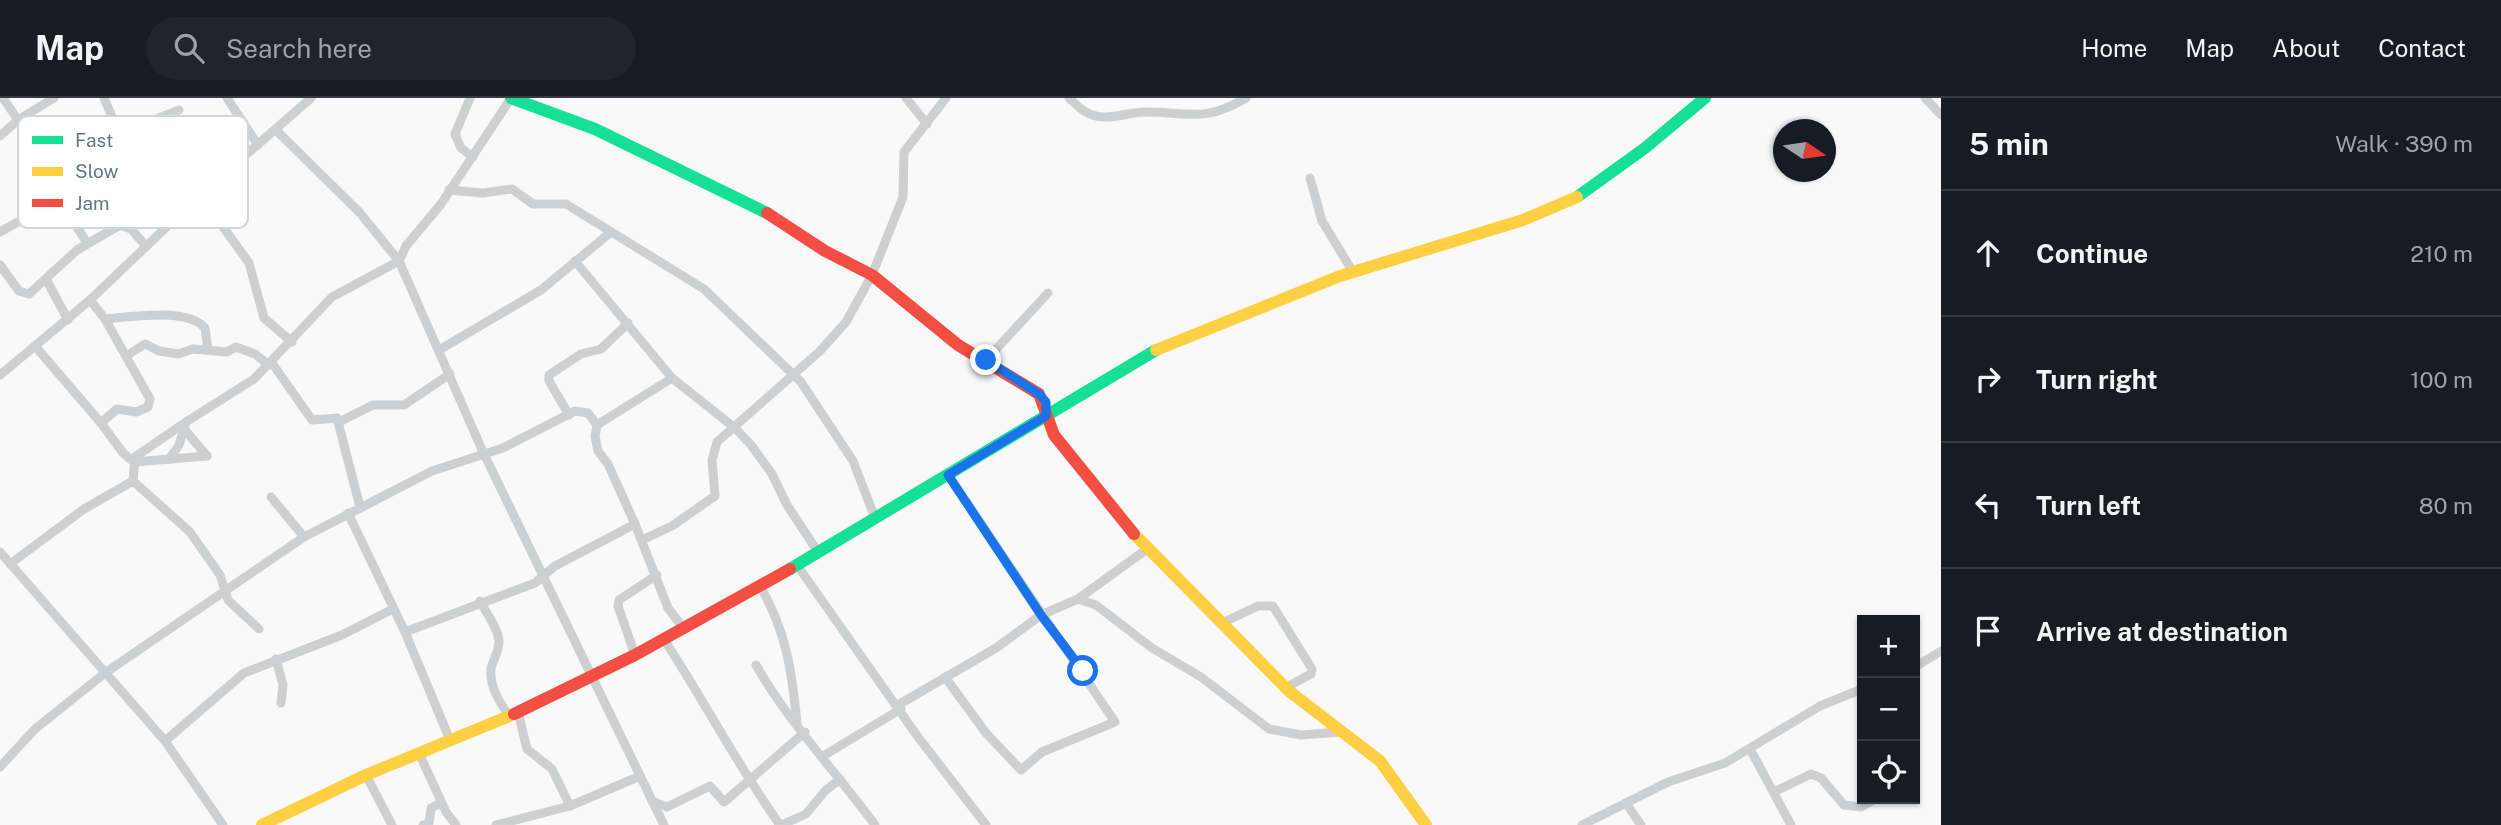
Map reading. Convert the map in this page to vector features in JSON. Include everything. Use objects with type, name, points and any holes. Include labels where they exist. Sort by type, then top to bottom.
[{"type":"street","points":[[0,136],[18,120],[3,98]]},
{"type":"street","points":[[25,116],[54,98]]},
{"type":"street","points":[[104,98],[111,116]]},
{"type":"street","points":[[227,98],[239,116]]},
{"type":"street","points":[[248,154],[277,131],[311,98]]},
{"type":"street","points":[[470,98],[454,134],[461,148],[473,157]]},
{"type":"street","points":[[259,629],[228,600],[220,575],[196,540],[133,481],[135,457],[254,379],[332,297],[399,261],[405,246],[431,217],[511,98],[566,116],[777,218],[825,251],[872,275],[944,335],[1039,394],[1046,402],[1046,416],[1054,435],[1147,549],[1224,622],[1323,727],[1340,732],[1390,772],[1424,824]]},
{"type":"street","points":[[906,98],[927,124]]},
{"type":"street","points":[[642,540],[672,526],[715,496],[714,449],[723,434],[734,428],[820,351],[846,322],[872,275],[903,197],[904,152],[946,98]]},
{"type":"street","points":[[1069,98],[1087,113],[1103,117],[1144,112],[1194,117],[1226,110],[1246,98]]},
{"type":"street","points":[[262,825],[366,775],[513,714],[635,656],[797,565],[1153,351],[1256,308],[1353,272],[1471,238],[1581,195],[1645,149],[1705,98]]},
{"type":"street","points":[[1925,98],[1941,115]]},
{"type":"street","points":[[164,116],[179,110]]},
{"type":"street","points":[[248,130],[258,145]]},
{"type":"street","points":[[277,131],[360,213],[399,261],[483,452],[545,574],[591,678],[664,825]]},
{"type":"street","points":[[1310,178],[1322,220],[1353,272]]},
{"type":"street","points":[[449,190],[483,193],[512,189],[533,204],[566,204],[704,289],[792,374],[847,450],[875,518]]},
{"type":"street","points":[[1,228],[18,220]]},
{"type":"street","points":[[80,228],[87,243]]},
{"type":"street","points":[[0,265],[19,291],[29,294],[87,243],[114,228]]},
{"type":"street","points":[[128,228],[146,246]]},
{"type":"street","points":[[0,375],[68,320],[166,228]]},
{"type":"street","points":[[224,228],[250,263],[264,318],[292,342]]},
{"type":"street","points":[[439,350],[541,290],[611,232]]},
{"type":"street","points":[[575,261],[672,378],[734,428],[772,474],[787,505],[818,552]]},
{"type":"street","points":[[46,279],[68,320]]},
{"type":"street","points":[[986,360],[1048,293]]},
{"type":"street","points":[[90,300],[105,319],[150,399],[148,407],[136,412],[117,410],[101,423]]},
{"type":"street","points":[[105,319],[149,314],[195,320],[205,328],[208,350]]},
{"type":"street","points":[[569,415],[549,381],[549,375],[581,354],[601,349],[628,323]]},
{"type":"street","points":[[127,356],[145,344],[166,353],[208,350],[226,352],[242,348],[270,364],[312,420],[320,421],[334,416],[339,422],[359,507]]},
{"type":"street","points":[[35,346],[123,453],[134,462],[207,456],[186,426]]},
{"type":"street","points":[[339,422],[373,405],[404,405],[450,374]]},
{"type":"street","points":[[597,425],[672,378]]},
{"type":"street","points":[[3,763],[35,729],[106,673],[304,537],[432,471],[483,452],[503,448],[575,411],[588,413],[597,425],[595,436],[598,452],[608,464],[635,524],[668,608],[683,628]]},
{"type":"street","points":[[169,459],[186,426]]},
{"type":"street","points":[[945,677],[986,733],[1021,770],[1042,752],[1113,724],[1114,718],[1041,615],[948,475]]},
{"type":"street","points":[[10,564],[84,509],[133,481]]},
{"type":"street","points":[[271,497],[304,537]]},
{"type":"street","points":[[348,513],[405,632],[450,740]]},
{"type":"street","points":[[405,632],[480,601],[535,583],[545,574],[635,524]]},
{"type":"street","points":[[824,756],[945,677],[996,648],[1041,615],[1078,600],[1147,549]]},
{"type":"street","points":[[0,552],[165,741],[223,825]]},
{"type":"street","points":[[797,565],[986,825]]},
{"type":"street","points":[[635,656],[618,606],[619,600],[657,575]]},
{"type":"street","points":[[760,586],[786,643],[797,723]]},
{"type":"street","points":[[1078,600],[1102,609],[1152,648],[1201,677],[1269,729],[1289,735],[1323,727]]},
{"type":"street","points":[[480,601],[498,634],[492,680],[498,700],[513,714],[527,749],[552,769],[570,806]]},
{"type":"street","points":[[1224,622],[1258,607],[1273,606],[1312,669],[1311,674],[1285,688]]},
{"type":"street","points":[[165,741],[244,673],[342,635],[393,609]]},
{"type":"street","points":[[663,638],[694,684],[749,782],[780,825],[806,814],[825,791],[840,779]]},
{"type":"street","points":[[1920,664],[1940,653]]},
{"type":"street","points":[[276,659],[284,685],[281,703]]},
{"type":"street","points":[[756,665],[778,703],[824,756],[875,825]]},
{"type":"street","points":[[1582,825],[1668,782],[1725,763],[1820,706],[1857,692]]},
{"type":"street","points":[[652,801],[667,807],[710,786],[724,802],[804,732]]},
{"type":"street","points":[[1749,749],[1791,825]]},
{"type":"street","points":[[419,753],[441,803],[456,825]]},
{"type":"street","points":[[743,772],[758,771]]},
{"type":"street","points":[[1774,792],[1811,774],[1821,778],[1844,805],[1861,807],[1866,804]]},
{"type":"street","points":[[366,775],[392,825]]},
{"type":"street","points":[[496,825],[570,806],[640,776]]},
{"type":"street","points":[[422,825],[429,823],[431,808],[441,803]]},
{"type":"street","points":[[1626,803],[1641,825]]},
{"type":"traffic: fast","points":[[511,98],[595,129],[767,213]]},
{"type":"traffic: fast","points":[[1577,197],[1645,148],[1705,98]]},
{"type":"traffic: fast","points":[[790,569],[1156,350]]},
{"type":"traffic: slow","points":[[1156,350],[1340,276],[1523,220],[1577,197]]},
{"type":"traffic: slow","points":[[1134,534],[1289,691],[1380,761],[1426,825]]},
{"type":"traffic: slow","points":[[262,825],[366,775],[514,714]]},
{"type":"traffic: jam","points":[[767,213],[825,251],[872,275],[958,345],[1039,394],[1054,435],[1134,534]]},
{"type":"traffic: jam","points":[[514,714],[635,655],[790,569]]},
{"type":"route","points":[[986,360],[1039,394],[1046,402],[1046,416],[948,475],[986,528],[1041,615],[1083,671]]}]
